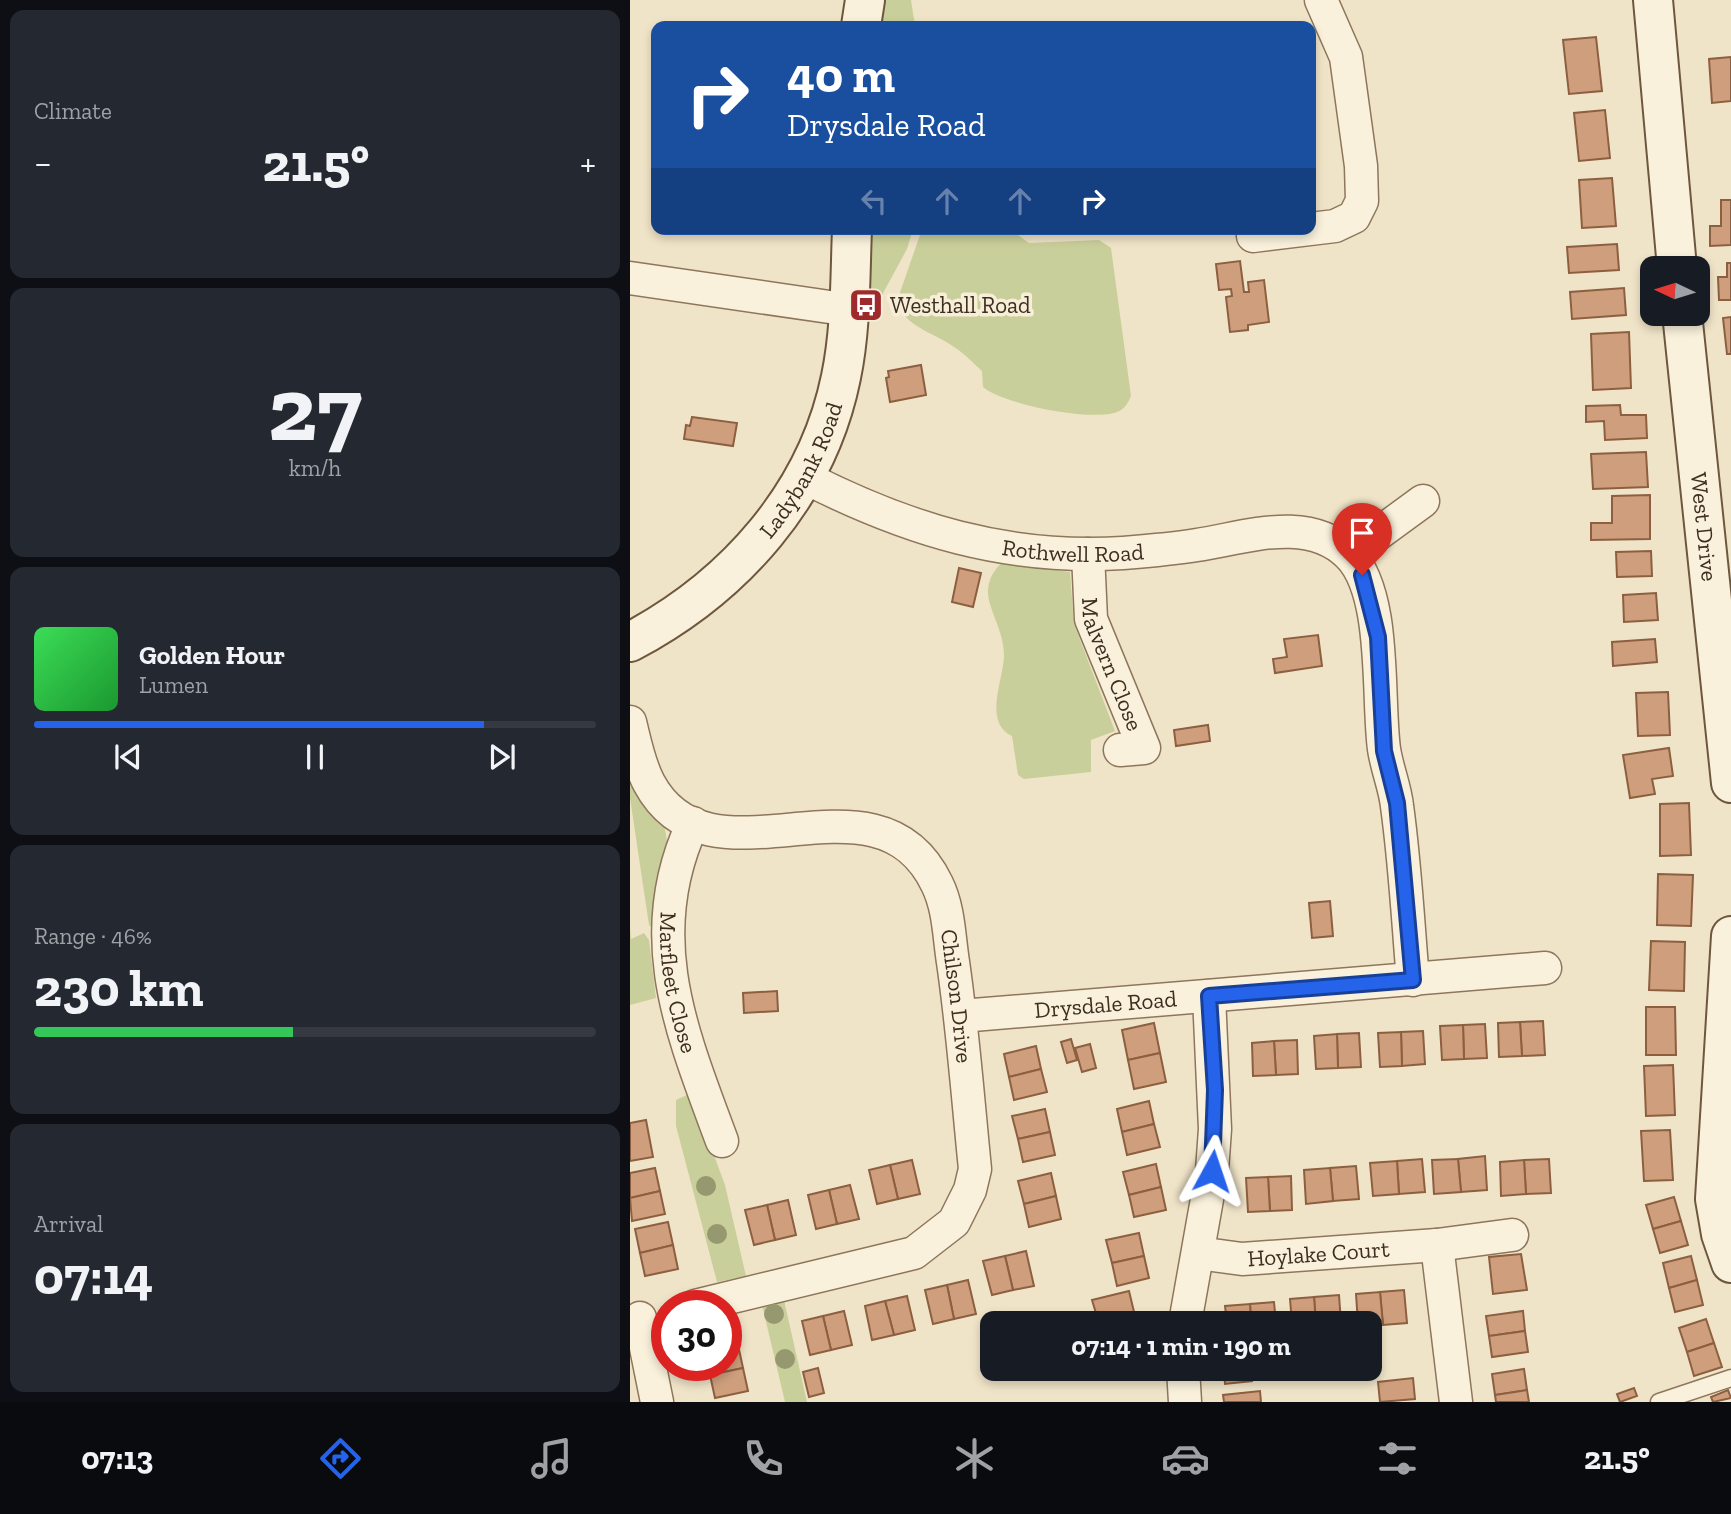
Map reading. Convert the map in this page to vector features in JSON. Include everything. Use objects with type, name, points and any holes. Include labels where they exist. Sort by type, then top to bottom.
[{"type":"street","points":[[862,21],[865,0]]},
{"type":"street","points":[[1316,228],[1335,226],[1354,216],[1362,201],[1361,166],[1346,57],[1321,0]]},
{"type":"street","points":[[1653,0],[1677,256]]},
{"type":"street","name":"Ladybank Road","points":[[630,642],[691,605],[728,576],[764,536],[804,477],[817,453],[835,402],[847,344],[852,235]]},
{"type":"street","points":[[1253,236],[1261,235]]},
{"type":"street","points":[[630,278],[850,310]]},
{"type":"street","name":"West Drive","points":[[1683,326],[1731,783]]},
{"type":"street","name":"Rothwell Road","points":[[804,477],[867,508],[933,533],[1000,546],[1088,554],[1197,545],[1264,532],[1289,532],[1317,536],[1349,555]]},
{"type":"street","points":[[1413,980],[1397,803],[1384,751],[1378,637],[1362,575],[1349,555],[1423,501]]},
{"type":"street","name":"Malvern Close","points":[[1088,554],[1091,619],[1144,748],[1120,750]]},
{"type":"street","name":"Chilson Drive","points":[[630,722],[650,785],[668,806],[693,823],[731,834],[849,825],[873,830],[898,841],[926,865],[939,886],[946,914],[961,1016],[975,1169],[970,1190],[954,1222],[914,1253],[742,1295]]},
{"type":"street","name":"Marfleet Close","points":[[693,823],[675,869],[669,896],[669,962],[683,1037],[722,1141]]},
{"type":"street","points":[[1731,936],[1715,1166],[1715,1199],[1721,1234],[1731,1263]]},
{"type":"street","name":"Drysdale Road","points":[[961,1016],[1545,968]]},
{"type":"street","points":[[1187,1311],[1215,1129],[1209,996]]},
{"type":"street","name":"Hoylake Court","points":[[1198,1252],[1242,1259],[1437,1245],[1511,1235]]},
{"type":"street","points":[[1437,1245],[1456,1402]]},
{"type":"street","points":[[646,1317],[657,1402]]},
{"type":"street","points":[[1183,1381],[1185,1402]]},
{"type":"lane","points":[[1659,1402],[1731,1378]]},
{"type":"green space","points":[[880,0],[911,0],[914,21],[878,21]]},
{"type":"green space","points":[[867,235],[911,235],[907,249],[882,295],[869,295]]},
{"type":"green space","points":[[920,235],[1018,235],[1029,243],[1099,240],[1111,248],[1131,396],[1126,405],[1117,412],[1088,415],[1048,410],[1008,399],[983,387],[982,371],[949,343],[908,319],[896,304]]},
{"type":"green space","points":[[1002,562],[1070,572],[1074,624],[1115,731],[1091,740],[1091,772],[1024,779],[1018,775],[1012,736],[1003,730],[996,711],[1004,647],[990,605],[988,590],[992,574]]},
{"type":"green space","points":[[630,775],[659,815],[667,840],[657,933],[649,925],[630,798]]},
{"type":"green space","points":[[630,927],[631,939],[644,933],[649,940],[656,998],[630,1005]]},
{"type":"green space","points":[[691,1093],[725,1185],[746,1276],[717,1282],[676,1126],[676,1100]]},
{"type":"green space","points":[[784,1300],[807,1402],[785,1402],[762,1305]]},
{"type":"building","points":[[1596,37],[1602,91],[1569,94],[1563,40]]},
{"type":"building","points":[[1731,57],[1731,101],[1712,103],[1709,59]]},
{"type":"building","points":[[1605,110],[1610,158],[1579,161],[1574,113]]},
{"type":"building","points":[[1612,178],[1616,226],[1582,228],[1579,180]]},
{"type":"building","points":[[1721,200],[1731,200],[1731,245],[1710,246],[1710,226],[1721,226]]},
{"type":"building","points":[[1617,244],[1619,270],[1569,273],[1567,247]]},
{"type":"building","points":[[1240,261],[1244,292],[1249,292],[1248,282],[1264,280],[1269,322],[1248,325],[1248,330],[1230,332],[1226,297],[1232,296],[1231,289],[1219,290],[1216,264]]},
{"type":"building","points":[[1727,263],[1731,263],[1731,300],[1719,300],[1718,277],[1727,277]]},
{"type":"building","points":[[1624,288],[1626,315],[1572,319],[1570,292]]},
{"type":"building","points":[[1731,317],[1731,354],[1727,354],[1723,318]]},
{"type":"building","points":[[1629,332],[1631,388],[1593,390],[1591,334]]},
{"type":"building","points":[[921,365],[926,395],[890,402],[886,378],[889,377],[888,371]]},
{"type":"building","points":[[1620,405],[1621,415],[1646,415],[1647,438],[1605,440],[1604,421],[1586,422],[1586,406]]},
{"type":"building","points":[[692,417],[737,423],[733,446],[684,439],[686,425],[690,426]]},
{"type":"building","points":[[1646,452],[1648,487],[1593,489],[1591,454]]},
{"type":"building","points":[[1650,495],[1650,539],[1591,540],[1591,523],[1612,523],[1612,496]]},
{"type":"building","points":[[1651,551],[1652,576],[1617,577],[1616,552]]},
{"type":"building","points":[[959,568],[981,573],[973,607],[952,602]]},
{"type":"building","points":[[1656,593],[1658,620],[1624,622],[1623,595]]},
{"type":"building","points":[[1318,635],[1322,666],[1275,673],[1273,659],[1287,657],[1284,639]]},
{"type":"building","points":[[1655,639],[1657,662],[1613,666],[1612,642]]},
{"type":"building","points":[[1668,692],[1670,735],[1638,736],[1636,693]]},
{"type":"building","points":[[1208,725],[1210,741],[1176,746],[1174,730]]},
{"type":"building","points":[[1669,748],[1673,776],[1652,779],[1655,794],[1630,798],[1623,755]]},
{"type":"building","points":[[1689,803],[1691,855],[1660,856],[1660,804]]},
{"type":"building","points":[[1658,874],[1693,875],[1691,926],[1657,925]]},
{"type":"building","points":[[1330,901],[1333,936],[1312,938],[1309,903]]},
{"type":"building","points":[[1651,941],[1685,942],[1684,991],[1649,990]]},
{"type":"building","points":[[777,991],[778,1011],[744,1013],[743,993]]},
{"type":"building","points":[[1646,1007],[1675,1007],[1676,1055],[1646,1055]]},
{"type":"building","points":[[1543,1021],[1545,1055],[1522,1056],[1520,1022]]},
{"type":"building","points":[[1520,1022],[1522,1056],[1499,1057],[1498,1023]]},
{"type":"building","points":[[1154,1023],[1160,1053],[1128,1060],[1122,1030]]},
{"type":"building","points":[[1485,1024],[1487,1058],[1464,1059],[1463,1025]]},
{"type":"building","points":[[1463,1025],[1464,1059],[1442,1060],[1440,1026]]},
{"type":"building","points":[[1423,1031],[1425,1064],[1402,1066],[1401,1032]]},
{"type":"building","points":[[1401,1032],[1402,1066],[1380,1067],[1378,1033]]},
{"type":"building","points":[[1359,1033],[1361,1067],[1338,1068],[1337,1034]]},
{"type":"building","points":[[1337,1034],[1338,1068],[1316,1069],[1314,1036]]},
{"type":"building","points":[[1071,1039],[1077,1060],[1067,1063],[1061,1042]]},
{"type":"building","points":[[1297,1040],[1298,1074],[1276,1075],[1274,1041]]},
{"type":"building","points":[[1274,1041],[1276,1075],[1253,1076],[1252,1043]]},
{"type":"building","points":[[1090,1044],[1096,1068],[1082,1072],[1075,1048]]},
{"type":"building","points":[[1036,1046],[1041,1069],[1009,1077],[1004,1054]]},
{"type":"building","points":[[1160,1053],[1166,1082],[1134,1089],[1128,1060]]},
{"type":"building","points":[[1673,1065],[1675,1115],[1646,1116],[1644,1066]]},
{"type":"building","points":[[1041,1069],[1047,1092],[1014,1100],[1009,1077]]},
{"type":"building","points":[[1149,1101],[1154,1124],[1122,1132],[1117,1109]]},
{"type":"building","points":[[1045,1109],[1050,1132],[1018,1139],[1012,1116]]},
{"type":"building","points":[[646,1120],[653,1157],[630,1161],[630,1123]]},
{"type":"building","points":[[1154,1124],[1160,1147],[1127,1155],[1122,1132]]},
{"type":"building","points":[[1670,1130],[1673,1180],[1644,1181],[1641,1131]]},
{"type":"building","points":[[1050,1132],[1055,1155],[1023,1162],[1018,1139]]},
{"type":"building","points":[[1485,1156],[1487,1190],[1461,1192],[1458,1159]]},
{"type":"building","points":[[1422,1159],[1425,1192],[1399,1194],[1397,1161]]},
{"type":"building","points":[[1458,1159],[1461,1192],[1434,1194],[1432,1160]]},
{"type":"building","points":[[1549,1159],[1551,1193],[1526,1194],[1524,1160]]},
{"type":"building","points":[[912,1160],[920,1194],[898,1199],[890,1165]]},
{"type":"building","points":[[1524,1160],[1526,1194],[1501,1196],[1500,1162]]},
{"type":"building","points":[[1397,1161],[1399,1194],[1373,1196],[1370,1163]]},
{"type":"building","points":[[1156,1164],[1161,1187],[1129,1195],[1123,1172]]},
{"type":"building","points":[[890,1165],[898,1199],[877,1204],[869,1170]]},
{"type":"building","points":[[1356,1166],[1359,1199],[1333,1201],[1330,1168]]},
{"type":"building","points":[[655,1168],[660,1191],[630,1198],[630,1173]]},
{"type":"building","points":[[1330,1168],[1333,1201],[1306,1204],[1304,1170]]},
{"type":"building","points":[[1051,1173],[1056,1196],[1024,1204],[1018,1181]]},
{"type":"building","points":[[1291,1176],[1292,1210],[1270,1211],[1268,1177]]},
{"type":"building","points":[[1268,1177],[1270,1211],[1248,1212],[1246,1178]]},
{"type":"building","points":[[850,1185],[859,1219],[837,1224],[829,1190]]},
{"type":"building","points":[[1161,1187],[1166,1210],[1134,1217],[1129,1195]]},
{"type":"building","points":[[829,1190],[837,1224],[816,1229],[808,1195]]},
{"type":"building","points":[[660,1191],[665,1214],[632,1221],[630,1198]]},
{"type":"building","points":[[1056,1196],[1061,1219],[1029,1227],[1024,1204]]},
{"type":"building","points":[[1674,1197],[1681,1221],[1653,1229],[1646,1205]]},
{"type":"building","points":[[788,1200],[796,1235],[775,1240],[767,1205]]},
{"type":"building","points":[[767,1205],[775,1240],[754,1245],[745,1210]]},
{"type":"building","points":[[1681,1221],[1688,1245],[1660,1253],[1653,1229]]},
{"type":"building","points":[[668,1222],[673,1245],[640,1253],[635,1229]]},
{"type":"building","points":[[1139,1233],[1144,1256],[1112,1263],[1106,1240]]},
{"type":"building","points":[[673,1245],[678,1269],[645,1276],[640,1253]]},
{"type":"building","points":[[1026,1251],[1034,1286],[1013,1290],[1005,1256]]},
{"type":"building","points":[[1521,1254],[1527,1290],[1493,1294],[1489,1257]]},
{"type":"building","points":[[1005,1256],[1013,1290],[992,1295],[983,1261]]},
{"type":"building","points":[[1144,1256],[1149,1278],[1117,1286],[1112,1263]]},
{"type":"building","points":[[1691,1256],[1697,1280],[1669,1288],[1663,1263]]},
{"type":"building","points":[[968,1280],[976,1314],[954,1319],[947,1285]]},
{"type":"building","points":[[1697,1280],[1703,1305],[1675,1312],[1669,1288]]},
{"type":"building","points":[[947,1285],[954,1319],[933,1324],[925,1290]]},
{"type":"building","points":[[1404,1290],[1407,1323],[1383,1325],[1380,1292]]},
{"type":"building","points":[[1129,1291],[1134,1311],[1095,1311],[1092,1300]]},
{"type":"building","points":[[1380,1292],[1382,1311],[1357,1311],[1356,1294]]},
{"type":"building","points":[[1339,1295],[1340,1311],[1315,1311],[1314,1297]]},
{"type":"building","points":[[907,1296],[915,1330],[894,1335],[885,1301]]},
{"type":"building","points":[[1314,1297],[1315,1311],[1291,1311],[1290,1299]]},
{"type":"building","points":[[885,1301],[894,1335],[872,1340],[865,1306]]},
{"type":"building","points":[[1274,1302],[1275,1311],[1250,1311],[1250,1304]]},
{"type":"building","points":[[1250,1304],[1250,1311],[1226,1311],[1225,1306]]},
{"type":"building","points":[[844,1311],[852,1345],[831,1350],[823,1316]]},
{"type":"building","points":[[1523,1311],[1525,1331],[1489,1336],[1486,1316]]},
{"type":"building","points":[[823,1316],[831,1350],[810,1355],[802,1321]]},
{"type":"building","points":[[1706,1319],[1714,1343],[1687,1352],[1679,1328]]},
{"type":"building","points":[[1525,1331],[1528,1352],[1492,1357],[1489,1336]]},
{"type":"building","points":[[1714,1343],[1722,1367],[1694,1376],[1687,1352]]},
{"type":"building","points":[[742,1368],[748,1391],[715,1398],[711,1381],[742,1381]]},
{"type":"building","points":[[818,1368],[824,1393],[809,1397],[803,1372]]},
{"type":"building","points":[[1524,1369],[1527,1390],[1495,1395],[1492,1374]]},
{"type":"building","points":[[1413,1378],[1415,1399],[1380,1402],[1378,1382]]},
{"type":"building","points":[[1225,1381],[1252,1381],[1225,1384]]},
{"type":"building","points":[[1634,1388],[1637,1396],[1620,1402],[1617,1394]]},
{"type":"building","points":[[1527,1390],[1529,1402],[1496,1402],[1495,1395]]},
{"type":"building","points":[[1728,1390],[1731,1398],[1713,1402],[1711,1397]]},
{"type":"building","points":[[1260,1391],[1261,1402],[1224,1402],[1223,1395]]},
{"type":"place","name":"Westhall Road","points":[[866,305]]},
{"type":"route","points":[[1212,1171],[1215,1090],[1209,996],[1413,980],[1397,803],[1384,751],[1378,637],[1362,575]]}]
